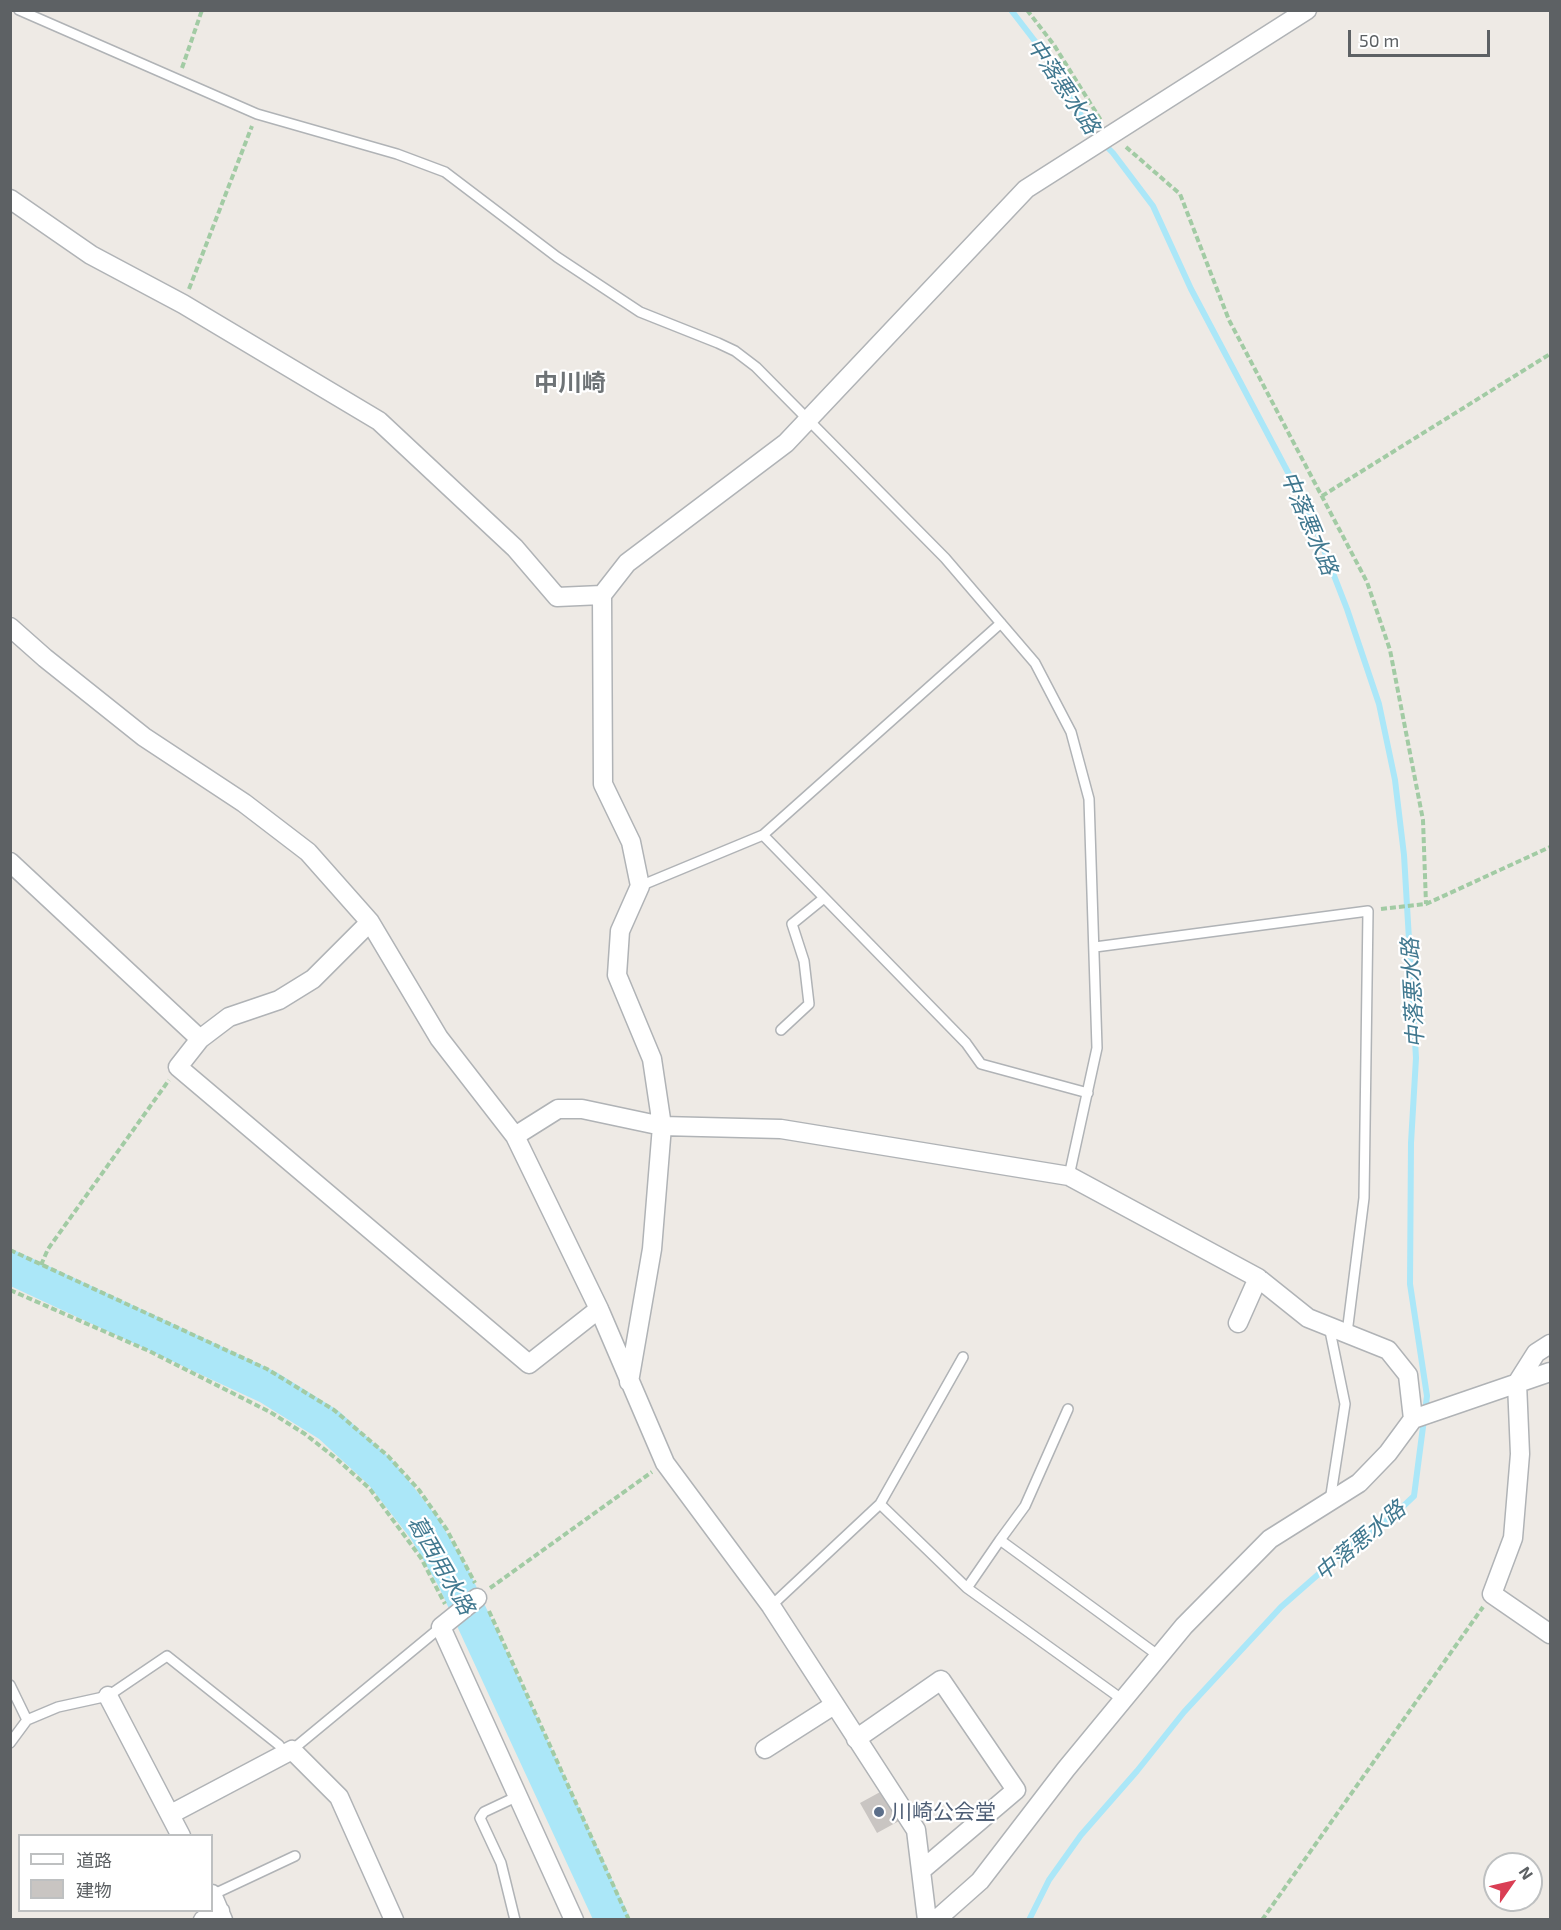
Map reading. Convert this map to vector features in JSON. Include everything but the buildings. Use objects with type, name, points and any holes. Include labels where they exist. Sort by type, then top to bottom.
[{"type":"street","points":[[629,1382],[652,1249],[662,1126],[652,1059],[617,975],[620,931],[640,886],[631,842],[603,784],[602,595],[627,563],[786,443],[1026,189],[1307,10]]},
{"type":"street","points":[[10,199],[91,255],[183,304],[379,421],[514,549],[557,597],[602,595]]},
{"type":"street","points":[[10,627],[144,737],[244,802],[308,852],[370,922],[439,1038],[515,1136],[600,1309],[629,1382],[665,1462],[771,1606],[916,1830],[927,1920]]},
{"type":"street","points":[[10,862],[201,1039]]},
{"type":"street","points":[[370,922],[313,979],[279,1000],[229,1017],[201,1039],[178,1067],[529,1364],[600,1309]]},
{"type":"street","points":[[515,1136],[558,1109],[582,1109],[662,1126],[781,1129],[1069,1176],[1258,1278],[1308,1317],[1388,1350],[1408,1375],[1414,1419]]},
{"type":"street","points":[[1238,1323],[1258,1278]]},
{"type":"street","points":[[1551,1344],[1536,1353],[1516,1383],[1520,1454],[1513,1538],[1492,1594],[1551,1634]]},
{"type":"street","points":[[936,1920],[980,1881],[1184,1626],[1270,1539],[1359,1482],[1388,1453],[1414,1419],[1551,1372]]},
{"type":"street","points":[[480,1597],[452,1610],[441,1627],[574,1920]]},
{"type":"street","points":[[856,1739],[941,1680],[1016,1790],[922,1869]]},
{"type":"street","points":[[108,1696],[181,1834]]},
{"type":"street","points":[[765,1749],[834,1705]]},
{"type":"street","points":[[171,1814],[289,1752],[339,1797],[394,1920]]},
{"type":"street","points":[[203,1920],[222,1915],[213,1896]]},
{"type":"lane","points":[[19,10],[256,114],[387,151],[445,172],[557,257],[640,312],[735,351],[756,367],[945,558],[1035,663],[1071,732],[1089,799],[1097,1048],[1069,1176]]},
{"type":"lane","points":[[640,886],[763,835],[1001,624]]},
{"type":"lane","points":[[763,835],[966,1043],[981,1064],[1088,1093]]},
{"type":"lane","points":[[781,1030],[808,1004],[804,961],[792,924],[824,898]]},
{"type":"lane","points":[[1095,947],[1368,911],[1364,1198],[1347,1333]]},
{"type":"lane","points":[[1329,1326],[1344,1404],[1330,1501]]},
{"type":"lane","points":[[771,1606],[880,1504],[963,1357]]},
{"type":"lane","points":[[967,1588],[1025,1506],[1068,1409]]},
{"type":"lane","points":[[880,1504],[967,1588],[1124,1700]]},
{"type":"lane","points":[[1000,1540],[1159,1656]]},
{"type":"lane","points":[[10,1743],[27,1720],[58,1707],[108,1696],[167,1656],[289,1752],[441,1627]]},
{"type":"lane","points":[[10,1685],[27,1720]]},
{"type":"lane","points":[[515,1920],[501,1863],[480,1818],[484,1812],[518,1796]]},
{"type":"lane","points":[[213,1894],[295,1856]]},
{"type":"path","points":[[177,80],[202,10]]},
{"type":"path","points":[[1027,10],[1054,45],[1093,109],[1113,135],[1179,194],[1229,320],[1367,582],[1390,650],[1423,820],[1426,904]]},
{"type":"path","points":[[183,304],[256,114]]},
{"type":"path","points":[[1322,496],[1551,354]]},
{"type":"path","points":[[1368,911],[1426,904],[1551,848]]},
{"type":"path","points":[[41,1264],[48,1249],[178,1067]]},
{"type":"path","points":[[10,1251],[267,1369],[310,1393],[367,1436],[388,1456],[432,1508],[480,1597],[628,1920]]},
{"type":"path","points":[[10,1290],[149,1351],[270,1412],[305,1434],[370,1489],[421,1558],[452,1610]]},
{"type":"path","points":[[480,1597],[665,1462]]},
{"type":"path","points":[[1262,1920],[1492,1594]]},
{"type":"waterway","name":"中落悪水路","points":[[1011,10],[1041,49],[1090,130],[1113,153],[1153,206],[1191,289],[1310,514],[1347,609],[1379,704],[1395,780],[1404,855],[1416,1058],[1411,1143],[1410,1284],[1427,1396],[1414,1496],[1393,1516],[1354,1543],[1281,1607],[1184,1712],[1137,1771],[1081,1835],[1049,1880],[1029,1920]]},
{"type":"waterway","name":"葛西用水路","points":[[10,1267],[268,1387],[329,1425],[381,1473],[424,1528],[454,1579],[612,1920]]},
{"type":"place","name":"川崎公会堂","points":[[879,1812]]},
{"type":"district","name":"中川崎","points":[[570,383]]}]
